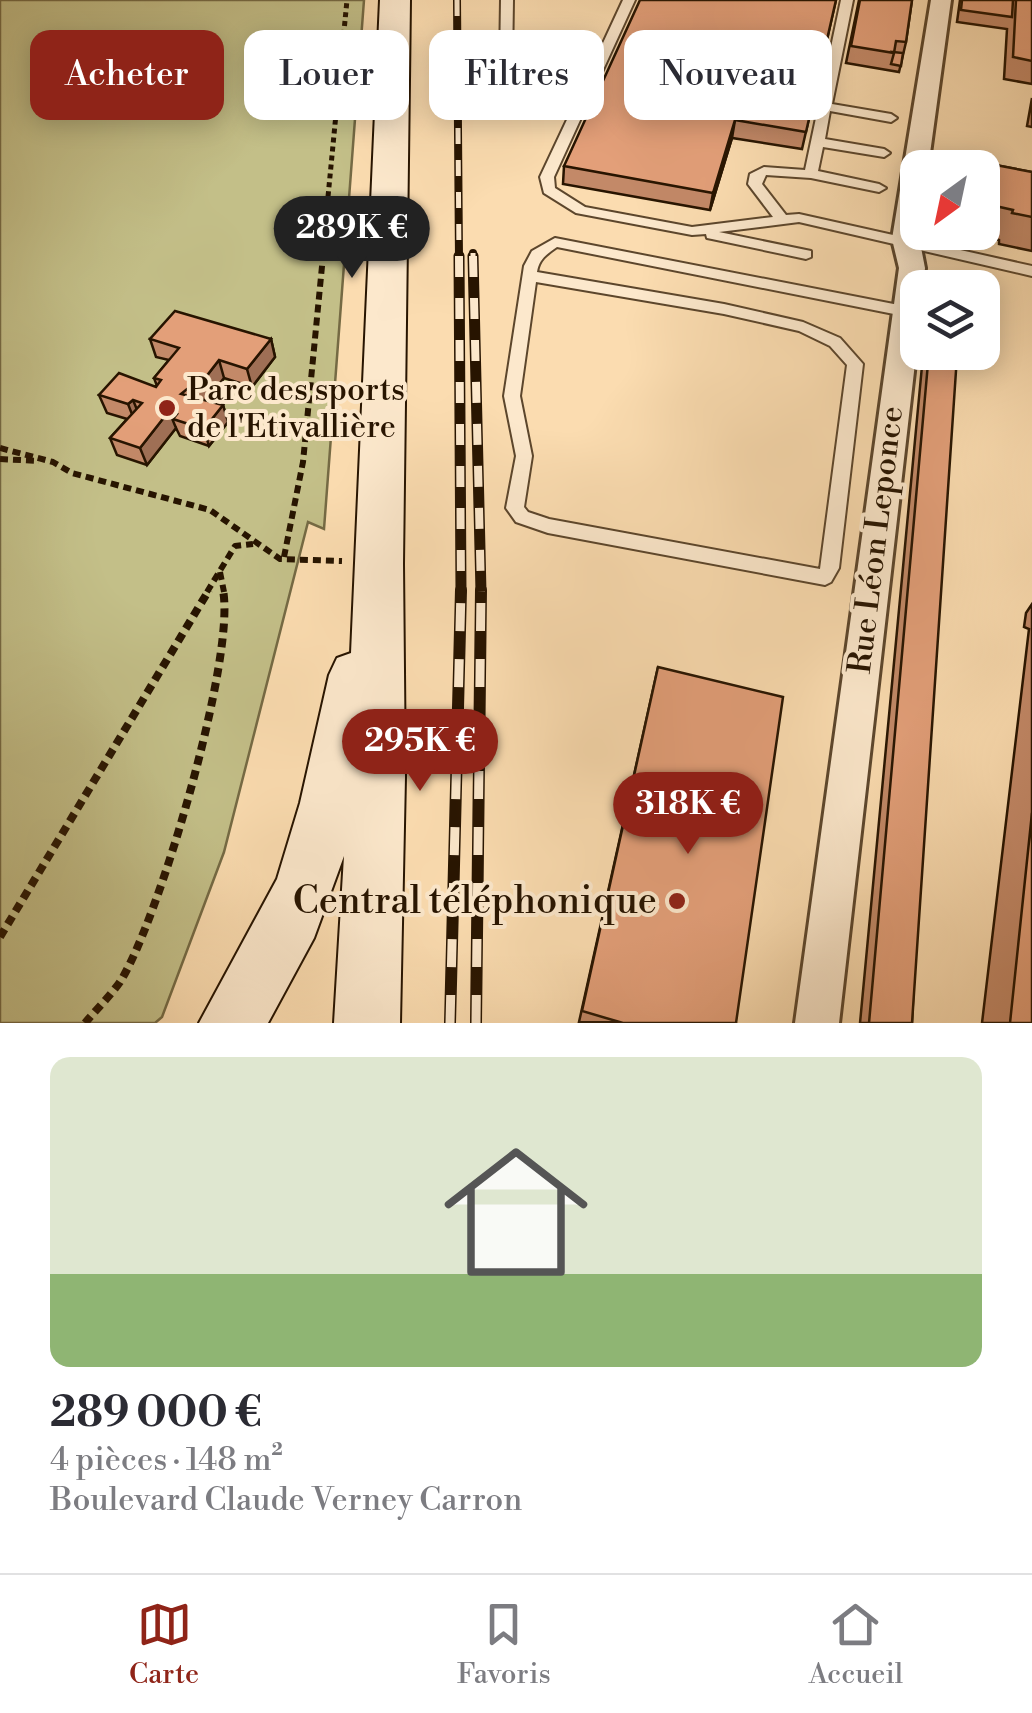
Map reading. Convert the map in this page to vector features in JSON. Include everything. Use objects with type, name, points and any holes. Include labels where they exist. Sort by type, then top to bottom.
[{"type":"main road","points":[[367,1023],[377,776],[378,564],[395,0]]},
{"type":"main road","points":[[232,1023],[272,955],[307,880],[338,771],[378,564]]},
{"type":"street","name":"Rue Léon Leponce","points":[[918,150],[941,0]]},
{"type":"street","name":"Rue Léon Leponce","points":[[817,1023],[900,344]]},
{"type":"lane","points":[[507,0],[507,30]]},
{"type":"lane","points":[[604,54],[629,0]]},
{"type":"lane","points":[[832,72],[847,0]]},
{"type":"lane","points":[[832,107],[891,118]]},
{"type":"lane","points":[[573,120],[547,178],[550,190],[581,210],[806,254]]},
{"type":"lane","points":[[810,174],[822,120]]},
{"type":"lane","points":[[818,142],[884,154]]},
{"type":"lane","points":[[782,219],[755,184],[756,174],[764,170],[810,174],[879,188]]},
{"type":"lane","points":[[692,231],[782,219],[828,222],[900,238]]},
{"type":"lane","points":[[642,258],[656,224]]},
{"type":"lane","points":[[530,276],[724,309],[803,327],[835,342],[855,364],[830,568],[825,577],[548,526],[522,517],[515,508],[524,456],[512,396],[530,276],[536,254],[555,242],[900,310]]},
{"type":"lane","points":[[948,250],[1032,271]]},
{"type":"lane","points":[[724,309],[733,276]]},
{"type":"path","points":[[284,557],[302,462],[347,0]]},
{"type":"path","points":[[0,448],[53,462],[72,473],[210,510],[230,521],[253,544],[280,559],[378,564]]},
{"type":"path","points":[[0,458],[53,462]]},
{"type":"path","points":[[0,937],[235,546],[253,544]]},
{"type":"path","points":[[85,1023],[120,981],[156,902],[217,678],[227,609],[220,572]]},
{"type":"shaded area","name":"Parc des sports de l'Etivallière","points":[[0,0],[364,0],[362,30],[244,30],[244,120],[355,120],[324,529],[308,522],[224,852],[162,1017],[155,1023],[0,1023]]},
{"type":"building","points":[[640,0],[836,0],[829,30],[626,30]]},
{"type":"building","points":[[860,0],[912,0],[906,42],[896,41],[894,53],[851,46]]},
{"type":"building","points":[[962,0],[1013,0],[1012,17],[961,10]]},
{"type":"building","points":[[1016,0],[1032,0],[1032,61],[1013,57]]},
{"type":"building","points":[[624,35],[624,120],[735,120],[713,193],[564,166],[585,120],[604,120],[604,79]]},
{"type":"building","points":[[893,52],[903,53],[901,66],[891,64]]},
{"type":"building","points":[[735,120],[809,120],[806,132]]},
{"type":"building","points":[[1000,166],[1032,172],[1032,217],[1012,213],[1013,210],[1000,207]]},
{"type":"building","points":[[175,311],[271,339],[247,369],[219,360],[195,391],[187,389],[181,394],[223,405],[204,429],[173,419],[177,414],[169,411],[140,448],[110,438],[142,403],[133,400],[128,404],[99,395],[119,373],[156,387],[161,380],[154,378],[179,348],[150,339]]},
{"type":"building","points":[[927,370],[956,370],[912,1023],[869,1023]]},
{"type":"building","name":"Central téléphonique","points":[[658,667],[783,697],[736,1023],[623,1023],[582,1011]]},
{"type":"building","points":[[1032,813],[1032,1023],[1010,1023]]},
{"type":"railway","points":[[457,0],[459,259]]},
{"type":"railway","points":[[459,256],[461,590]]},
{"type":"railway","points":[[473,256],[481,591]]},
{"type":"railway","points":[[450,1023],[461,590]]},
{"type":"railway","points":[[476,1023],[481,591]]},
{"type":"place","name":"Parc des sports de l'Etivallière","points":[[167,408]]},
{"type":"place","name":"Central téléphonique","points":[[677,901]]}]
